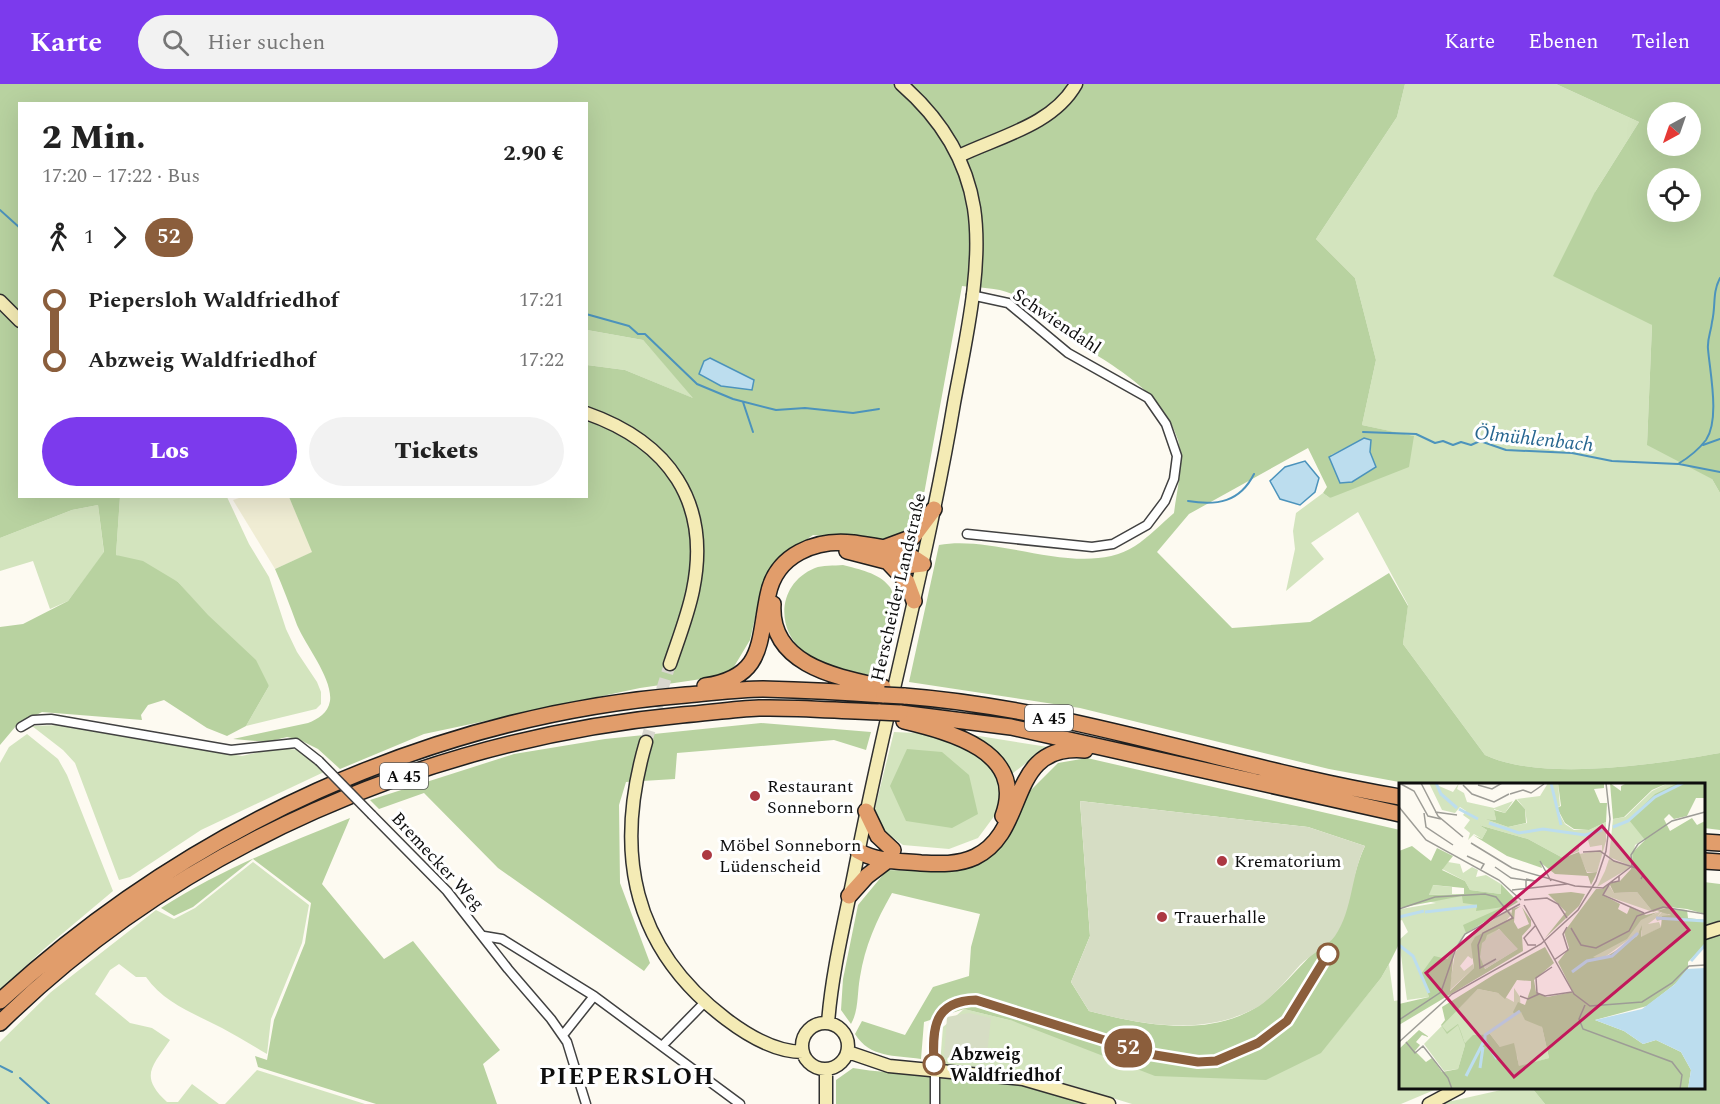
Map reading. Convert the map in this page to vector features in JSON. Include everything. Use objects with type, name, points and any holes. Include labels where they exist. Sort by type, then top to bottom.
[{"type":"highway","points":[[884,691],[823,672],[802,661],[782,640],[776,629],[773,607],[777,588],[786,573],[798,561],[812,554],[840,550],[886,554],[895,546],[913,537],[934,509]]},
{"type":"highway","points":[[651,698],[718,684],[730,680],[747,669],[760,647],[771,583],[783,565],[797,553],[830,542],[886,554],[904,566],[923,564]]},
{"type":"highway","points":[[886,554],[907,582],[914,601]]},
{"type":"highway","name":"A 45","points":[[0,1001],[78,933],[175,866],[232,832],[289,803],[398,759],[491,729],[651,698],[760,689],[884,691],[1010,710],[1177,745],[1332,785],[1399,797]]},
{"type":"highway","name":"A 45","points":[[0,1023],[100,939],[184,879],[300,816],[394,779],[491,748],[550,734],[641,719],[758,708],[864,711],[1011,727],[1399,814]]},
{"type":"highway","points":[[858,851],[870,858],[890,855],[942,857],[963,854],[974,849],[996,830],[1005,811],[1006,798],[1002,775],[981,748],[959,736],[899,716]]},
{"type":"highway","points":[[866,811],[890,855],[948,863],[967,860],[983,852],[1004,830],[1028,774],[1053,753],[1075,749],[1136,755]]},
{"type":"highway","points":[[1705,842],[1720,843]]},
{"type":"highway","points":[[849,896],[890,855]]},
{"type":"highway","points":[[1705,861],[1720,862]]},
{"type":"main road","name":"Herscheider Landstraße","points":[[828,1023],[835,966],[866,811],[934,509],[971,295],[976,223],[971,193],[959,156],[933,115],[901,84]]},
{"type":"main road","points":[[959,156],[1040,119],[1062,105],[1076,84]]},
{"type":"main road","points":[[0,301],[18,319]]},
{"type":"main road","points":[[588,414],[625,430],[651,448],[668,464],[680,481],[692,510],[698,546],[696,571],[693,591],[670,664]]},
{"type":"main road","points":[[646,742],[631,802],[630,846],[633,872],[650,925],[664,953],[705,1002],[734,1025],[760,1040],[788,1051],[803,1052]]},
{"type":"main road","points":[[1705,933],[1720,928]]},
{"type":"main road","points":[[828,1023],[838,1027],[845,1035],[848,1052],[839,1064],[826,1068],[811,1064],[803,1052],[803,1041],[809,1030],[818,1024],[828,1023]]},
{"type":"main road","points":[[848,1052],[889,1066],[1023,1078],[1109,1104]]},
{"type":"main road","points":[[826,1068],[826,1104]]},
{"type":"main road","points":[[1429,1104],[1457,1089]]},
{"type":"street","name":"Schwiendahl","points":[[968,534],[1092,547],[1113,544],[1147,525],[1165,501],[1174,479],[1177,456],[1166,424],[1148,398],[1068,353],[1008,303],[971,295]]},
{"type":"street","name":"Bremecker Weg","points":[[21,726],[33,720],[51,719],[231,750],[296,743],[319,761],[447,891],[484,936],[502,939],[594,996],[740,1104]]},
{"type":"street","points":[[484,936],[487,943],[563,1035],[570,1049],[586,1104]]},
{"type":"street","points":[[563,1035],[594,996]]},
{"type":"street","points":[[662,1046],[705,1002]]},
{"type":"street","points":[[935,1070],[935,1104]]},
{"type":"shaded area","points":[[289,498],[313,552],[275,569],[233,500]]},
{"type":"green space","points":[[0,84],[1405,84],[1397,117],[1316,239],[1355,278],[1376,360],[1362,425],[1414,436],[1409,467],[1330,498],[1323,493],[1327,487],[1308,448],[1189,514],[1157,552],[1232,628],[1310,622],[1389,573],[1408,606],[1403,644],[1485,755],[1509,763],[1537,768],[1568,769],[1633,766],[1720,753],[1720,830],[1705,828],[1705,783],[1405,783],[1329,769],[1080,708],[909,682],[939,545],[962,543],[987,545],[1066,558],[1090,559],[1114,555],[1135,546],[1174,513],[1178,486],[1180,449],[1178,440],[1170,421],[1143,389],[1126,375],[1055,328],[1018,297],[1000,290],[962,286],[924,494],[910,529],[886,542],[813,535],[776,561],[761,591],[750,640],[729,675],[640,688],[424,734],[340,769],[318,749],[300,740],[287,737],[267,742],[233,739],[308,723],[322,715],[330,701],[330,692],[323,673],[297,625],[275,569],[312,552],[289,498],[588,498],[588,365],[625,370],[693,398],[643,340],[588,330],[588,102],[18,102],[18,314],[0,294]],"holes":[[[1364,439],[1371,445],[1370,452],[1376,467],[1331,455]]]},
{"type":"green space","points":[[1405,84],[1556,84],[1639,122],[1595,192],[1652,325],[1647,445],[1688,222],[1695,222],[1712,479],[1720,493],[1720,753],[1633,766],[1568,769],[1537,768],[1509,763],[1485,755],[1403,644],[1408,605],[1358,512],[1311,543],[1324,559],[1286,591],[1295,549],[1293,531],[1296,513],[1323,493],[1330,498],[1413,436],[1362,425],[1376,360],[1355,278],[1316,239],[1397,117]]},
{"type":"green space","points":[[1556,84],[1720,84],[1720,493],[1712,479],[1647,445],[1652,325],[1553,276],[1595,192],[1639,122]]},
{"type":"green space","points":[[0,310],[18,327],[18,498],[120,498],[116,555],[143,561],[178,582],[208,615],[256,660],[269,686],[246,726],[227,736],[207,728],[164,700],[148,705],[141,715],[142,720],[42,712],[16,726],[0,745],[0,627],[23,624],[68,601],[104,552],[98,505],[72,510],[0,538]]},
{"type":"green space","points":[[588,330],[643,340],[695,399],[625,370],[588,365]]},
{"type":"green space","points":[[120,498],[227,498],[249,544],[269,577],[286,629],[297,652],[317,682],[321,692],[321,704],[316,709],[246,726],[269,686],[178,582],[116,555]]},
{"type":"green space","points":[[98,505],[104,553],[68,601],[50,609],[33,561],[0,571],[0,538],[72,510]]},
{"type":"green space","points":[[843,565],[880,578],[889,586],[893,594],[893,616],[878,677],[839,668],[811,657],[794,641],[788,630],[785,606],[794,584],[815,568]]},
{"type":"green space","points":[[761,723],[871,732],[866,750],[834,740],[677,753],[675,779],[626,782],[619,805],[620,883],[650,963],[644,971],[498,868],[424,793],[379,809],[370,800],[514,754],[605,739]]},
{"type":"green space","points":[[61,725],[242,756],[277,748],[301,750],[324,772],[201,830],[130,877],[119,880],[75,763],[63,750],[32,726]]},
{"type":"green space","points":[[894,732],[979,736],[1048,747],[1013,773],[998,811],[978,838],[949,849],[903,845],[884,831],[874,812]]},
{"type":"green space","points":[[27,734],[58,759],[67,775],[113,891],[44,949],[0,990],[0,763],[9,747]]},
{"type":"green space","points":[[907,749],[942,752],[969,775],[978,814],[952,828],[906,821],[890,786]]},
{"type":"green space","points":[[1087,758],[1399,830],[1399,944],[1381,978],[1321,1053],[1266,1080],[1155,1076],[1013,1021],[964,1009],[924,1022],[921,1059],[892,1056],[868,1047],[855,1034],[862,1021],[905,1035],[933,987],[969,976],[971,947],[980,914],[892,893],[868,944],[851,1024],[841,1010],[843,979],[858,905],[887,870],[948,872],[991,856],[1013,828],[1028,793],[1058,763]],"holes":[[[1080,801],[1308,827],[1365,846],[1341,918],[1326,943],[1270,996],[1255,1008],[1236,1017],[1194,1026],[1151,1024],[1130,1020],[1089,1011],[1071,982],[1090,936]]]},
{"type":"green space","points":[[1080,801],[1308,827],[1365,846],[1341,926],[1332,940],[1300,965],[1267,1000],[1254,1009],[1234,1017],[1213,1023],[1172,1025],[1151,1024],[1089,1011],[1071,982],[1090,936]]},
{"type":"green space","points":[[350,818],[322,884],[384,959],[413,941],[500,1050],[483,1064],[497,1104],[376,1104],[258,1067],[255,1056],[267,1060],[274,1020],[305,943],[311,903],[253,859]]},
{"type":"green space","points":[[252,860],[193,907],[174,916],[161,908]]},
{"type":"green space","points":[[253,862],[309,905],[302,943],[271,1019],[267,1054],[171,1001],[146,977],[136,977],[119,964],[110,970],[95,994],[130,1023],[152,1028],[170,1040],[151,1071],[153,1085],[167,1102],[178,1102],[192,1084],[219,1104],[0,1104],[0,1042],[51,992],[156,910],[174,919],[195,908]]},
{"type":"green space","points":[[1705,882],[1720,884],[1720,1104],[1545,1104],[1533,1089],[1705,1089]]},
{"type":"green space","points":[[1389,964],[1394,1001],[1399,1000],[1399,1089],[1437,1089],[1401,1104],[1132,1104],[1025,1071],[940,1064],[943,1027],[964,1009],[1013,1021],[1321,1052],[1381,978]]},
{"type":"green space","points":[[969,1013],[991,1018],[986,1063],[944,1057],[947,1017]]},
{"type":"green space","points":[[853,1068],[1000,1078],[1040,1087],[1093,1104],[836,1104],[836,1080]]},
{"type":"green space","points":[[257,1070],[365,1104],[225,1104]]},
{"type":"green space","points":[[1506,1089],[1533,1089],[1545,1104],[1426,1104],[1448,1096],[1452,1101]]},
{"type":"water","points":[[710,358],[754,380],[752,390],[721,386],[699,374],[704,361]]},
{"type":"water","points":[[1364,438],[1371,440],[1370,452],[1376,467],[1352,482],[1340,483],[1329,457]]},
{"type":"water","points":[[1305,461],[1319,478],[1315,492],[1300,505],[1280,499],[1270,481],[1285,467]]},
{"type":"waterway","name":"Ölmühlenbach","points":[[0,210],[18,226]]},
{"type":"waterway","name":"Ölmühlenbach","points":[[1363,432],[1416,434],[1435,443],[1443,441],[1453,445],[1461,442],[1471,445],[1480,441],[1506,450],[1572,453],[1612,461],[1678,464],[1700,447],[1710,431],[1713,396],[1708,345],[1716,289],[1720,278]]},
{"type":"waterway","name":"Ölmühlenbach","points":[[588,315],[629,326],[638,334],[645,334],[697,384],[733,399],[776,410],[805,408],[853,413],[879,409]]},
{"type":"waterway","points":[[743,402],[753,432]]},
{"type":"waterway","points":[[1703,445],[1720,439]]},
{"type":"waterway","points":[[1679,464],[1720,472]]},
{"type":"waterway","name":"Ölmühlenbach","points":[[1188,501],[1209,503],[1227,500],[1242,491],[1254,474]]},
{"type":"waterway","points":[[0,1066],[12,1072]]},
{"type":"waterway","points":[[20,1078],[49,1104]]},
{"type":"tunnel","points":[[646,742],[670,664]]},
{"type":"bus line","name":"52","points":[[934,1064],[934,1033],[937,1020],[945,1008],[960,1000],[976,1000],[995,1004],[1050,1024],[1149,1054],[1198,1062],[1227,1058],[1258,1043],[1287,1021],[1328,954]]},
{"type":"place","name":"Restaurant Sonneborn","points":[[755,796]]},
{"type":"place","name":"Möbel Sonneborn Lüdenscheid","points":[[707,855]]},
{"type":"place","name":"Krematorium","points":[[1222,861]]},
{"type":"place","name":"Trauerhalle","points":[[1162,917]]},
{"type":"place","name":"Abzweig Waldfriedhof","points":[[934,1064]]},
{"type":"district","name":"PIEPERSLOH","points":[[627,1076]]}]
